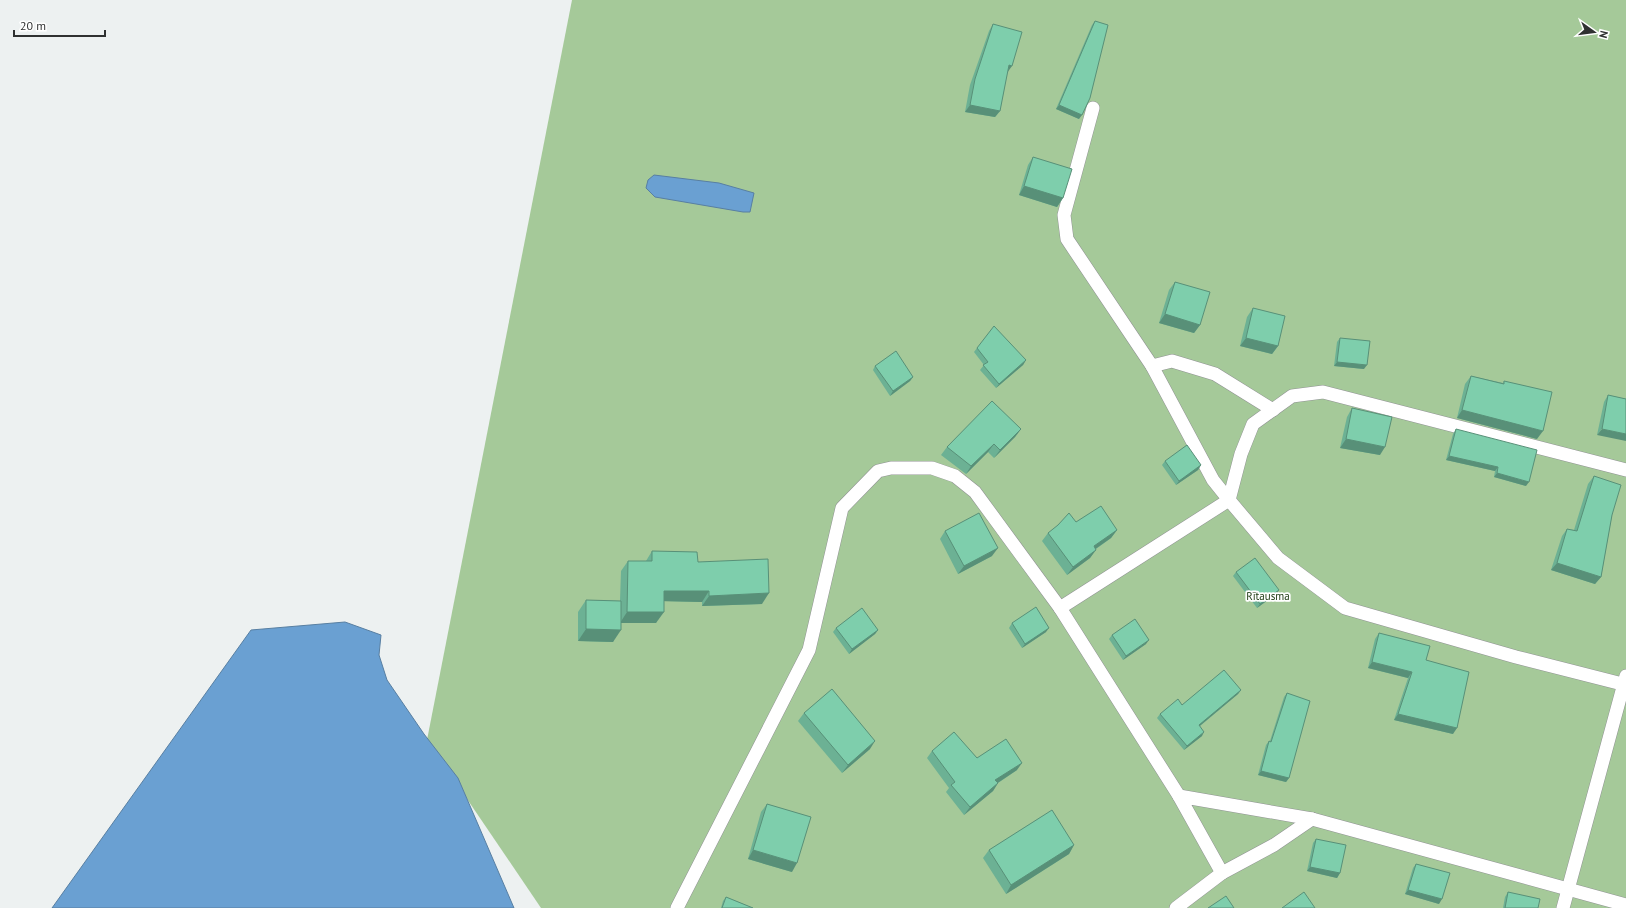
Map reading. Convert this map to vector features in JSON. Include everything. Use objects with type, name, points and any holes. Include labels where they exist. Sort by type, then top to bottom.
[{"type":"lane","points":[[1093,108],[1064,215],[1067,239],[1152,366],[1213,480],[1278,558],[1345,608],[1516,657],[1625,681],[1563,908]]},
{"type":"lane","points":[[1152,366],[1172,361],[1215,374],[1273,410]]},
{"type":"lane","points":[[1060,608],[1229,500],[1241,454],[1253,424],[1292,396],[1323,392],[1626,470]]},
{"type":"lane","points":[[677,908],[809,650],[842,508],[878,471],[891,468],[932,468],[955,476],[975,492],[1060,608],[1179,796],[1222,873]]},
{"type":"lane","points":[[1179,796],[1312,819],[1626,905]]},
{"type":"lane","points":[[1176,908],[1222,873],[1274,845],[1312,819]]},
{"type":"green space","name":"Rītausma","points":[[572,0],[1626,0],[1626,908],[541,908],[427,740]]},
{"type":"water","points":[[654,175],[719,183],[754,193],[750,212],[655,197],[646,188],[648,180]]},
{"type":"water","points":[[345,622],[381,635],[379,655],[387,680],[424,734],[458,778],[514,908],[52,908],[251,630]]},
{"type":"building","points":[[1095,21],[1108,25],[1090,98],[1082,115],[1059,105]]},
{"type":"building","points":[[993,24],[1022,32],[1012,66],[1009,65],[1000,111],[970,105],[975,79]]},
{"type":"building","points":[[1033,157],[1072,169],[1063,198],[1024,186]]},
{"type":"building","points":[[1175,282],[1210,292],[1200,325],[1165,314]]},
{"type":"building","points":[[1253,308],[1285,316],[1278,346],[1246,338]]},
{"type":"building","points":[[994,326],[1026,360],[999,384],[983,365],[988,362],[977,348]]},
{"type":"building","points":[[1340,338],[1370,341],[1367,365],[1337,362]]},
{"type":"building","points":[[896,351],[913,377],[893,391],[875,366]]},
{"type":"building","points":[[1471,376],[1504,384],[1504,381],[1552,392],[1543,431],[1462,410]]},
{"type":"building","points":[[1608,395],[1626,399],[1626,434],[1602,429]]},
{"type":"building","points":[[992,401],[1021,429],[1000,450],[994,444],[971,466],[947,447]]},
{"type":"building","points":[[1352,408],[1392,417],[1385,447],[1346,439]]},
{"type":"building","points":[[1456,429],[1537,450],[1529,482],[1497,473],[1498,467],[1449,456]]},
{"type":"building","points":[[1187,445],[1201,465],[1179,481],[1165,461]]},
{"type":"building","points":[[1594,476],[1621,485],[1612,515],[1601,577],[1557,563],[1567,529],[1577,531]]},
{"type":"building","points":[[1101,506],[1117,530],[1094,546],[1096,550],[1073,567],[1048,533],[1069,513],[1076,522]]},
{"type":"building","points":[[979,513],[998,548],[964,566],[945,531]]},
{"type":"building","points":[[652,551],[697,552],[698,562],[768,559],[769,593],[709,596],[709,591],[664,591],[664,612],[627,612],[628,561],[652,561]]},
{"type":"building","points":[[1255,558],[1279,590],[1260,604],[1236,572]]},
{"type":"building","points":[[586,600],[621,601],[621,630],[586,629]]},
{"type":"building","points":[[1036,607],[1049,628],[1025,644],[1012,623]]},
{"type":"building","points":[[862,608],[878,630],[852,649],[836,628]]},
{"type":"building","points":[[1135,619],[1149,640],[1126,656],[1112,635]]},
{"type":"building","points":[[1379,633],[1430,646],[1426,660],[1469,672],[1457,728],[1398,714],[1412,672],[1372,662]]},
{"type":"building","points":[[1224,670],[1241,690],[1199,725],[1204,732],[1187,746],[1160,714],[1178,699],[1182,705]]},
{"type":"building","points":[[832,689],[875,741],[848,765],[804,713]]},
{"type":"building","points":[[1287,693],[1310,701],[1289,778],[1261,771],[1269,741],[1271,742]]},
{"type":"building","points":[[954,732],[977,758],[1006,739],[1022,763],[995,780],[998,783],[970,807],[951,785],[955,782],[932,751]]},
{"type":"building","points":[[767,804],[811,817],[797,863],[753,850]]},
{"type":"building","points":[[1052,810],[1074,845],[1011,885],[989,850]]},
{"type":"building","points":[[1316,839],[1346,845],[1340,873],[1310,867]]},
{"type":"building","points":[[1416,864],[1450,873],[1442,899],[1408,890]]},
{"type":"building","points":[[1304,892],[1315,908],[1282,908]]},
{"type":"building","points":[[1508,892],[1540,899],[1538,908],[1505,908]]},
{"type":"building","points":[[1226,896],[1234,908],[1208,908]]},
{"type":"building","points":[[726,897],[753,908],[722,908]]}]
